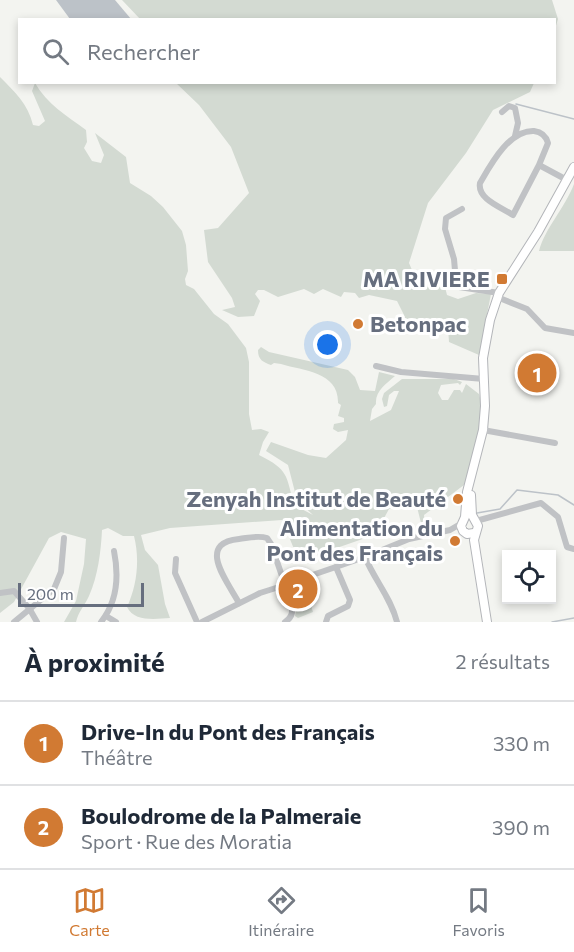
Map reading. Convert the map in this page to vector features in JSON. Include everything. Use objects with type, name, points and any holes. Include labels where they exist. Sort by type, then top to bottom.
[{"type":"main road","points":[[482,622],[470,526],[471,475],[483,430],[484,346],[489,320],[499,296],[574,167]]},
{"type":"main road","points":[[470,526],[487,622]]},
{"type":"street","points":[[502,112],[509,106],[515,108],[519,123],[515,136],[503,149],[480,183],[479,189],[482,195],[513,215],[548,143],[544,135],[535,131],[515,136]]},
{"type":"street","points":[[539,165],[567,180]]},
{"type":"street","points":[[462,209],[446,218],[445,228],[459,287],[499,296],[528,309],[545,328],[574,333]]},
{"type":"street","points":[[376,366],[401,372],[484,379]]},
{"type":"street","points":[[483,430],[555,443]]},
{"type":"street","points":[[202,622],[260,592],[365,557],[409,539],[470,526],[487,518],[541,503],[558,517],[567,547],[574,549]]},
{"type":"street","points":[[14,622],[29,608],[49,595],[58,582],[64,538]]},
{"type":"street","points":[[239,603],[216,558],[217,549],[227,540],[267,538],[271,543],[293,612],[291,618],[285,622]]},
{"type":"street","points":[[114,551],[118,571],[117,581],[103,619],[116,622]]},
{"type":"street","points":[[365,557],[382,585],[397,622]]},
{"type":"street","points":[[176,559],[175,573],[197,622]]},
{"type":"street","points":[[326,622],[328,616],[348,606],[350,600],[336,567]]},
{"type":"street","points":[[0,593],[14,591],[29,608],[37,622]]},
{"type":"shaded area","points":[[56,0],[115,0],[130,18],[69,18]]},
{"type":"shaded area","points":[[122,0],[552,0],[558,19],[556,26],[556,18],[139,18]]},
{"type":"shaded area","points":[[0,77],[16,93],[33,125],[39,126],[45,121],[32,91],[36,84],[51,103],[86,130],[87,142],[84,148],[92,161],[101,163],[104,155],[95,133],[126,157],[130,183],[151,196],[163,207],[182,231],[186,245],[188,271],[185,279],[186,285],[194,289],[214,314],[228,324],[246,348],[249,362],[249,414],[252,430],[261,429],[269,432],[259,455],[276,465],[285,474],[294,505],[313,515],[297,500],[288,465],[266,451],[271,442],[308,455],[326,458],[346,440],[348,430],[338,432],[333,429],[334,424],[344,422],[344,418],[338,416],[341,405],[338,403],[333,385],[318,374],[309,371],[266,363],[259,356],[258,350],[261,347],[269,352],[348,370],[355,377],[360,390],[375,391],[379,372],[395,376],[379,392],[370,421],[391,410],[399,391],[394,391],[389,395],[387,406],[384,407],[382,399],[384,393],[402,379],[454,379],[462,382],[460,385],[458,383],[441,385],[438,393],[442,400],[448,400],[454,390],[460,390],[462,393],[466,384],[479,394],[481,402],[480,427],[473,460],[464,485],[424,515],[425,526],[431,529],[423,531],[417,507],[408,501],[389,509],[380,522],[380,533],[299,561],[282,520],[170,528],[141,535],[145,550],[158,565],[170,618],[152,619],[135,615],[127,607],[137,572],[134,536],[123,536],[108,528],[102,530],[95,580],[76,622],[64,622],[76,601],[84,564],[86,539],[61,532],[49,538],[14,602],[0,613]]},
{"type":"shaded area","points":[[177,84],[534,84],[530,92],[493,110],[466,153],[428,203],[409,263],[418,284],[428,287],[445,287],[447,295],[458,299],[476,293],[491,294],[479,355],[449,342],[448,328],[405,323],[405,317],[397,301],[369,295],[359,298],[355,293],[344,292],[341,297],[323,289],[314,294],[304,289],[278,297],[264,290],[258,290],[255,294],[260,301],[254,316],[238,317],[222,310],[235,307],[232,298],[208,262],[204,230],[218,228],[249,193],[231,147],[199,105]]},
{"type":"shaded area","points":[[574,184],[574,251],[539,251],[546,234]]},
{"type":"shaded area","points":[[304,583],[313,612],[298,618],[295,616],[296,610],[290,589]]},
{"type":"waterway","points":[[516,104],[574,119]]},
{"type":"waterway","points":[[477,513],[500,509],[517,490],[558,495],[574,505]]},
{"type":"waterway","points":[[552,622],[574,618]]},
{"type":"place","name":"MA RIVIERE","points":[[502,279]]},
{"type":"place","name":"Betonpac","points":[[358,324]]},
{"type":"place","name":"Drive-In du Pont des Français","points":[[537,373]]},
{"type":"place","name":"Zenyah Institut de Beauté","points":[[458,499]]},
{"type":"place","name":"Alimentation du Pont des Français","points":[[455,541]]},
{"type":"place","name":"Boulodrome de la Palmeraie","points":[[298,589]]}]
